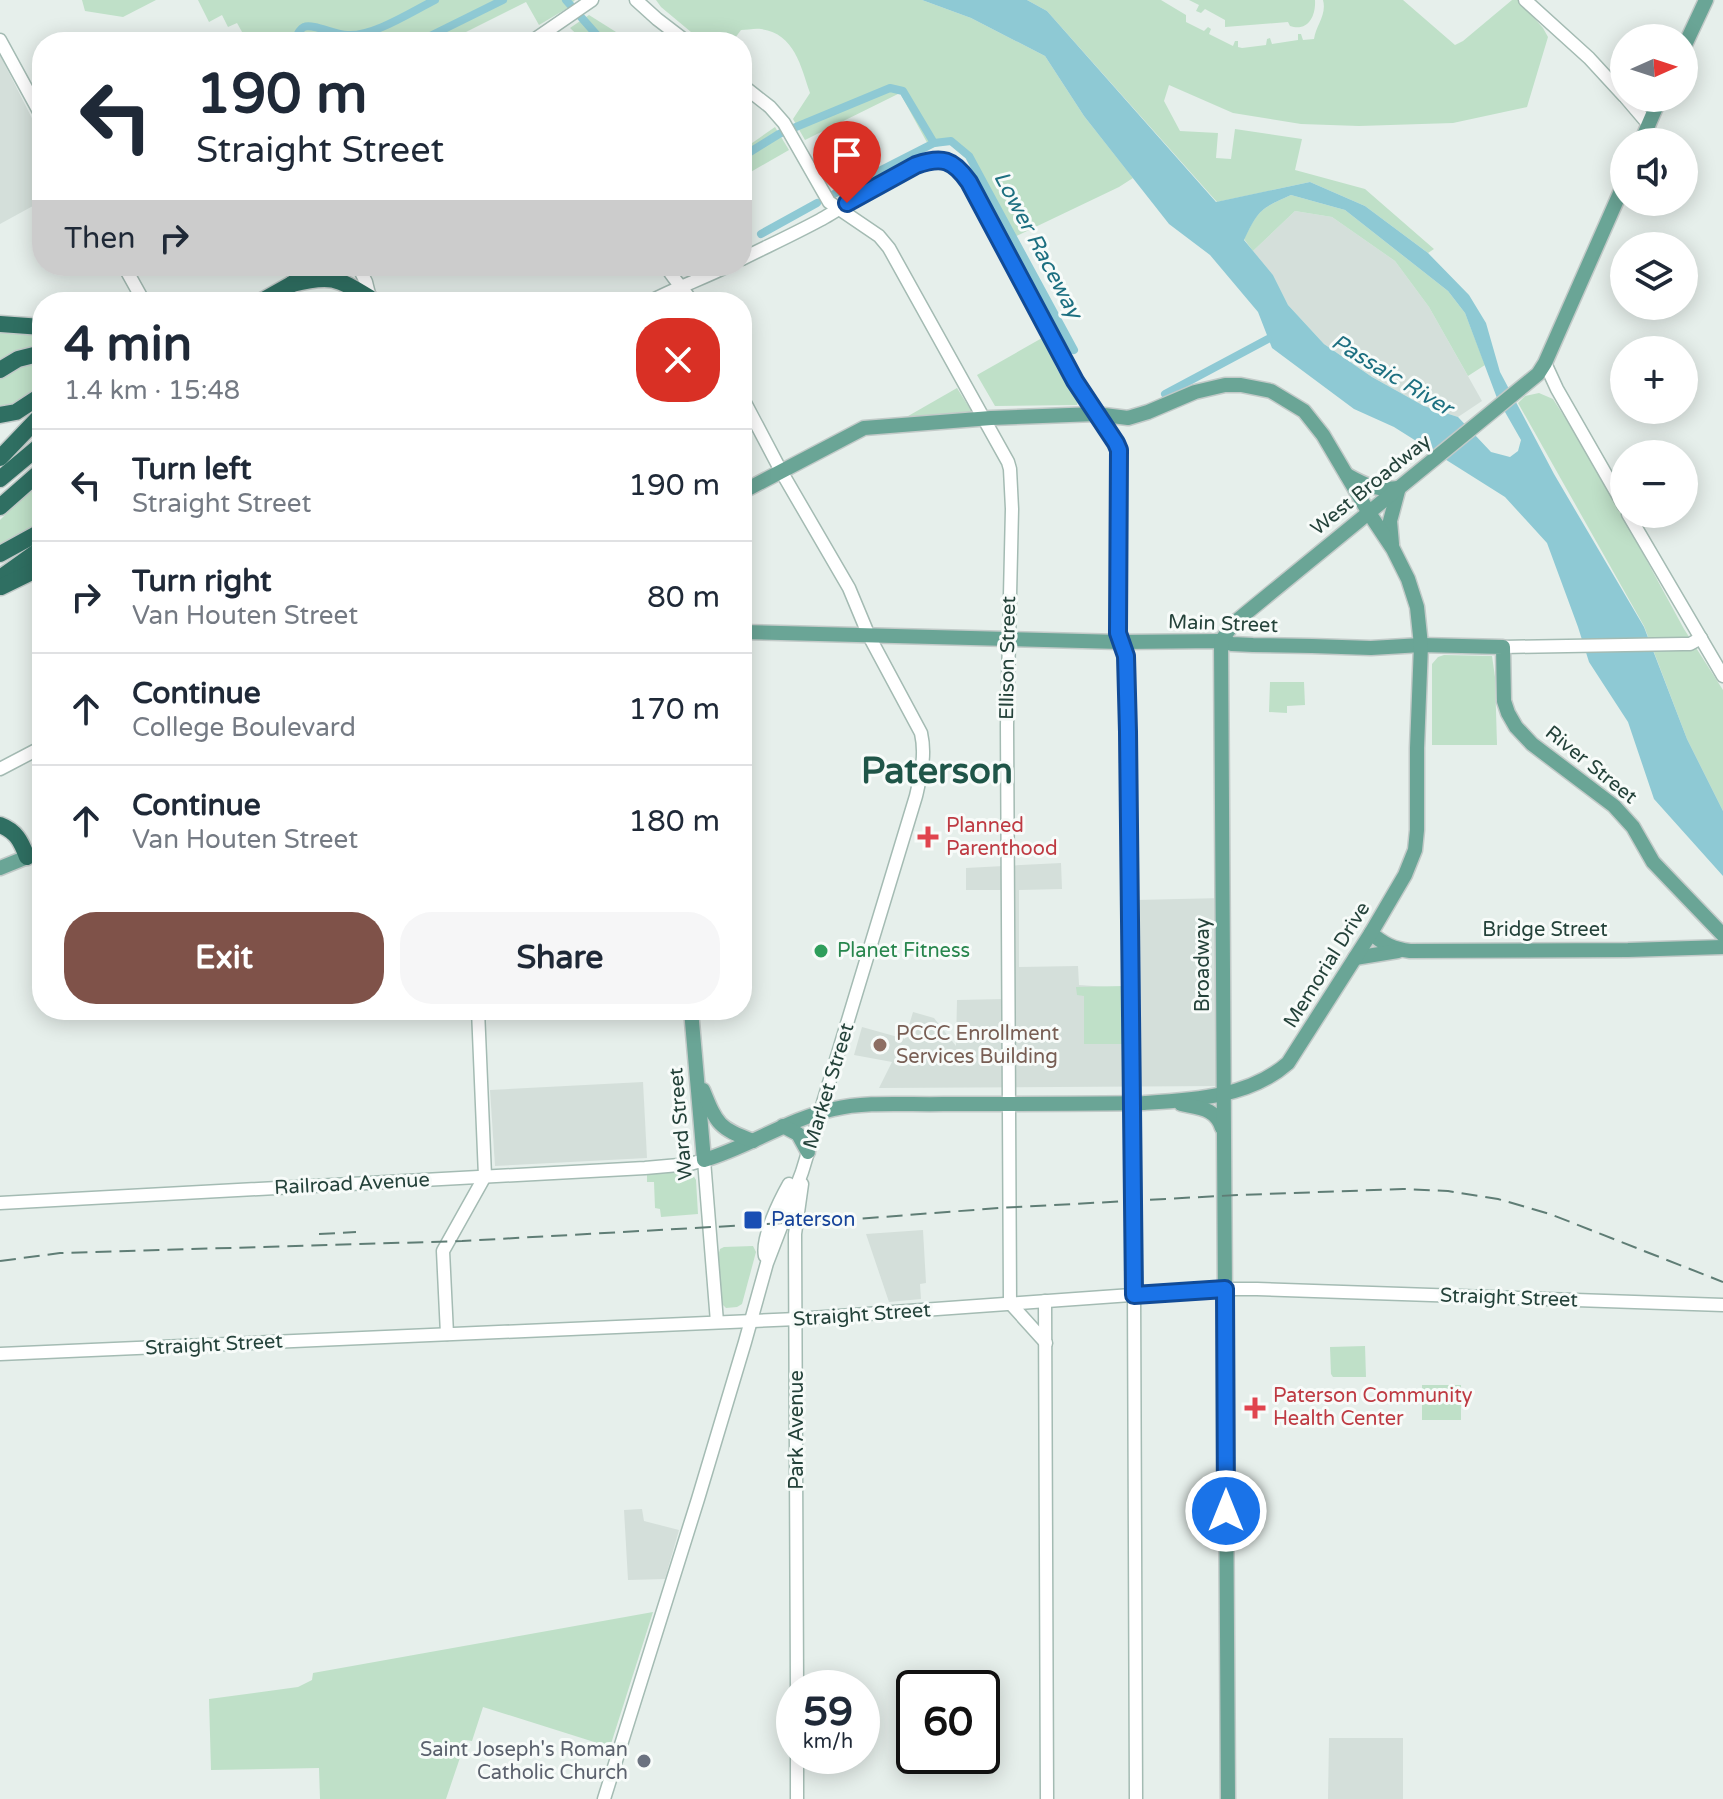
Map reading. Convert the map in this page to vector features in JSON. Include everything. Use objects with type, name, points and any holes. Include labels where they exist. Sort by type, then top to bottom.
[{"type":"highway","points":[[278,292],[303,276]]},
{"type":"highway","points":[[292,284],[315,278],[334,279],[359,292]]},
{"type":"highway","points":[[0,324],[32,326]]},
{"type":"highway","points":[[0,370],[18,359],[32,356]]},
{"type":"highway","points":[[0,415],[16,412],[32,402]]},
{"type":"highway","points":[[0,458],[32,424]]},
{"type":"highway","points":[[0,479],[32,452]]},
{"type":"highway","points":[[0,507],[32,479]]},
{"type":"highway","points":[[0,554],[32,536]]},
{"type":"highway","points":[[0,563],[32,551]]},
{"type":"highway","points":[[0,578],[32,554]]},
{"type":"highway","points":[[0,588],[32,572]]},
{"type":"highway","points":[[0,825],[18,836],[32,852]]},
{"type":"main road","points":[[1695,24],[1706,0]]},
{"type":"main road","points":[[1648,128],[1654,112]]},
{"type":"main road","name":"West Broadway","points":[[1221,641],[1234,623],[1538,374],[1610,216]]},
{"type":"main road","name":"Memorial Drive","points":[[704,1160],[821,1112],[856,1106],[1169,1102],[1224,1094],[1261,1082],[1288,1063],[1405,875],[1417,840],[1421,645],[1417,607],[1393,549],[1323,435],[1310,418],[1279,394],[1241,385],[1195,392],[1128,418],[1096,414]]},
{"type":"main road","points":[[752,487],[864,428],[1096,414]]},
{"type":"main road","points":[[1346,474],[1370,487],[1399,488],[1390,521],[1393,549]]},
{"type":"main road","name":"Main Street","points":[[752,632],[1009,640],[1221,641],[1253,645],[1371,648],[1421,645],[1503,647]]},
{"type":"main road","name":"Broadway","points":[[1221,641],[1228,1799]]},
{"type":"main road","name":"River Street","points":[[1503,647],[1504,701],[1516,727],[1532,744],[1614,806],[1633,827],[1653,862],[1723,935]]},
{"type":"main road","points":[[0,868],[32,855]]},
{"type":"main road","name":"Bridge Street","points":[[1371,933],[1382,943],[1403,950],[1723,947]]},
{"type":"main road","points":[[1355,958],[1403,950]]},
{"type":"main road","name":"Ward Street","points":[[692,1020],[704,1160]]},
{"type":"main road","points":[[697,1073],[715,1118],[725,1130],[753,1141]]},
{"type":"main road","points":[[1169,1102],[1213,1112],[1224,1136]]},
{"type":"main road","points":[[783,1126],[798,1134],[808,1152]]},
{"type":"street","points":[[636,0],[674,32]]},
{"type":"street","points":[[1525,0],[1610,80]]},
{"type":"street","points":[[546,32],[588,3]]},
{"type":"street","points":[[0,40],[32,99]]},
{"type":"street","points":[[752,93],[784,123],[825,198],[837,209]]},
{"type":"street","points":[[1638,112],[1649,125]]},
{"type":"street","points":[[752,254],[822,219],[916,165],[946,160],[961,171],[969,182],[1051,339],[1116,443],[1120,461],[1118,633],[1126,656],[1134,1295],[1136,1799]]},
{"type":"street","name":"Ellison Street","points":[[837,209],[879,236],[889,248],[1010,469],[1010,1303]]},
{"type":"street","points":[[671,276],[685,292]]},
{"type":"street","points":[[667,292],[709,276]]},
{"type":"street","points":[[1545,363],[1610,482]]},
{"type":"street","name":"Market Street","points":[[604,1799],[767,1263],[821,1112],[916,796],[924,758],[921,733],[869,636],[849,588],[752,416]]},
{"type":"street","points":[[1636,528],[1723,676]]},
{"type":"street","name":"Main Street","points":[[1503,647],[1690,644],[1701,638]]},
{"type":"street","points":[[0,769],[32,752]]},
{"type":"street","points":[[447,1334],[443,1251],[485,1176],[478,1020]]},
{"type":"street","name":"Railroad Avenue","points":[[0,1203],[660,1167],[704,1160]]},
{"type":"street","name":"Ward Street","points":[[704,1160],[717,1322]]},
{"type":"street","name":"Park Avenue","points":[[797,1670],[795,1234],[802,1190],[800,1177]]},
{"type":"street","name":"Straight Street","points":[[0,1354],[797,1319],[1225,1289],[1723,1305]]},
{"type":"street","points":[[1045,1301],[1047,1799]]},
{"type":"street","points":[[1010,1303],[1046,1343]]},
{"type":"street","points":[[797,1774],[797,1799]]},
{"type":"shaded area","points":[[0,55],[32,118],[32,206],[0,224]]},
{"type":"shaded area","points":[[1295,211],[1332,217],[1395,261],[1429,307],[1482,401],[1458,417],[1424,406],[1372,377],[1324,344],[1288,305],[1273,275],[1253,251]]},
{"type":"shaded area","points":[[1061,863],[1062,889],[1019,890],[1019,967],[1078,966],[1079,985],[1136,989],[1135,900],[1223,898],[1222,1086],[879,1088],[892,1062],[854,1055],[862,1027],[905,1039],[913,1012],[934,1018],[956,1046],[957,1000],[1005,999],[1004,890],[966,890],[966,868]]},
{"type":"shaded area","points":[[643,1082],[647,1158],[495,1166],[490,1090]]},
{"type":"shaded area","points":[[923,1230],[926,1283],[920,1284],[921,1299],[889,1302],[866,1234]]},
{"type":"shaded area","points":[[642,1509],[644,1521],[679,1530],[665,1579],[628,1580],[624,1510]]},
{"type":"shaded area","points":[[1329,1738],[1403,1738],[1403,1799],[1328,1799]]},
{"type":"green space","points":[[82,0],[156,0],[123,17],[85,11]]},
{"type":"green space","points":[[198,0],[575,0],[539,25],[526,2],[466,32],[242,32],[237,23],[228,27],[222,15],[209,22]]},
{"type":"green space","points":[[656,0],[922,0],[971,18],[1045,56],[1084,116],[1133,178],[1010,239],[966,158],[949,144],[930,148],[900,93],[805,140],[793,119],[810,93],[789,44],[772,32],[761,29],[691,32]]},
{"type":"green space","points":[[1027,0],[1161,0],[1186,15],[1186,22],[1204,31],[1208,27],[1211,29],[1209,34],[1233,46],[1238,41],[1238,47],[1242,48],[1266,45],[1270,38],[1272,44],[1298,40],[1298,34],[1303,40],[1314,39],[1324,10],[1323,0],[1403,0],[1455,45],[1512,0],[1518,0],[1548,37],[1527,107],[1453,123],[1301,124],[1233,113],[1169,85],[1164,101],[1180,131],[1218,133],[1216,158],[1231,159],[1235,129],[1302,139],[1295,170],[1365,189],[1434,249],[1428,253],[1365,206],[1310,182],[1217,202],[1047,11]]},
{"type":"green space","points":[[1189,0],[1315,0],[1315,6],[1310,21],[1302,27],[1290,26],[1288,22],[1225,27],[1225,20],[1205,9],[1201,13],[1196,11],[1199,5]]},
{"type":"green space","points":[[589,15],[616,32],[574,32],[570,28]]},
{"type":"green space","points":[[775,127],[789,150],[752,171],[752,143]]},
{"type":"green space","points":[[1291,195],[1345,210],[1448,291],[1465,313],[1485,365],[1468,376],[1429,307],[1395,261],[1332,217],[1295,211],[1253,251],[1244,239],[1253,221],[1266,207]]},
{"type":"green space","points":[[0,329],[32,331],[32,352],[0,366]]},
{"type":"green space","points":[[1042,338],[1077,405],[995,406],[977,375]]},
{"type":"green space","points":[[32,363],[32,397],[0,410],[0,378],[13,368]]},
{"type":"green space","points":[[957,388],[972,412],[903,419]]},
{"type":"green space","points":[[1539,393],[1553,399],[1610,493],[1610,528],[1629,528],[1684,629],[1723,690],[1723,811],[1687,739],[1644,626],[1518,403],[1525,396]]},
{"type":"green space","points":[[32,490],[32,532],[0,548],[0,520]]},
{"type":"green space","points":[[1444,655],[1492,656],[1497,745],[1432,745],[1432,664]]},
{"type":"green space","points":[[1270,682],[1304,682],[1305,705],[1287,706],[1287,713],[1269,712]]},
{"type":"green space","points":[[1123,986],[1123,1044],[1084,1044],[1084,996],[1077,995],[1076,987]]},
{"type":"green space","points":[[688,1172],[696,1180],[698,1214],[661,1217],[660,1209],[655,1208],[654,1182],[647,1182],[647,1174]]},
{"type":"green space","points":[[753,1246],[756,1252],[742,1304],[726,1308],[722,1304],[720,1249]]},
{"type":"green space","points":[[1365,1346],[1366,1377],[1333,1377],[1330,1347]]},
{"type":"green space","points":[[1422,1385],[1461,1385],[1461,1420],[1422,1420]]},
{"type":"green space","points":[[653,1612],[610,1747],[483,1707],[472,1741],[466,1740],[446,1799],[320,1799],[319,1768],[211,1770],[209,1699],[298,1687],[312,1680],[313,1673]]},
{"type":"water","points":[[922,0],[1027,0],[1047,11],[1216,202],[1310,182],[1365,206],[1428,253],[1469,295],[1486,323],[1500,372],[1554,474],[1644,627],[1687,739],[1723,811],[1723,876],[1654,799],[1628,722],[1589,662],[1547,543],[1505,497],[1394,427],[1354,409],[1272,348],[1258,312],[1210,255],[1169,224],[1084,116],[1045,56],[971,18]],"holes":[[[1291,195],[1345,210],[1448,291],[1465,313],[1497,398],[1521,440],[1518,451],[1510,457],[1491,452],[1458,417],[1424,406],[1372,377],[1324,344],[1288,305],[1273,275],[1244,240],[1262,211]]]},
{"type":"waterway","points":[[368,32],[435,0]]},
{"type":"waterway","points":[[438,32],[503,0]]},
{"type":"waterway","points":[[566,0],[594,32]]},
{"type":"waterway","points":[[299,32],[308,26],[333,32]]},
{"type":"waterway","name":"Lower Raceway","points":[[752,151],[779,134],[890,88],[903,91],[934,143],[951,141],[969,156],[1074,350]]},
{"type":"waterway","points":[[832,195],[934,143]]},
{"type":"waterway","points":[[761,234],[817,203]]},
{"type":"waterway","points":[[1165,394],[1268,339]]},
{"type":"railway","points":[[0,1261],[60,1253],[462,1241],[999,1208],[1403,1189],[1448,1191],[1498,1199],[1550,1214],[1723,1282]]},
{"type":"railway","points":[[319,1234],[356,1232]]},
{"type":"place","name":"Planned Parenthood","points":[[928,837]]},
{"type":"place","name":"Planet Fitness","points":[[821,951]]},
{"type":"place","name":"PCCC Enrollment Services Building","points":[[880,1045]]},
{"type":"place","name":"Paterson","points":[[753,1220]]},
{"type":"place","name":"Paterson Community Health Center","points":[[1255,1408]]},
{"type":"place","name":"Saint Joseph's Roman Catholic Church","points":[[644,1761]]},
{"type":"district","name":"Paterson","points":[[937,771]]},
{"type":"route","points":[[847,203],[927,161],[946,160],[961,171],[1075,381],[1119,450],[1118,633],[1126,656],[1128,732],[1134,1295],[1225,1289],[1226,1511]]},
{"type":"water label","name":"Passaic River","points":[[1392,375]]}]
